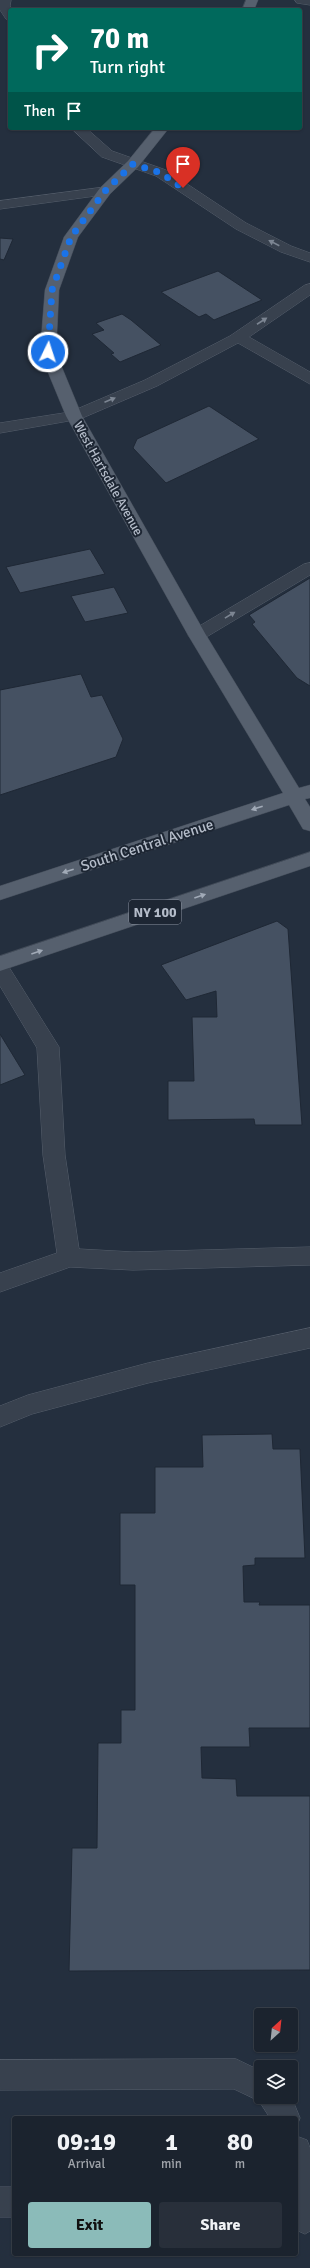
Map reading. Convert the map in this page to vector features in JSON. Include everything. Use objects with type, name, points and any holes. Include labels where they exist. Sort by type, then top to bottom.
[{"type":"main road","name":"West Hartsdale Avenue","points":[[160,130],[133,164],[105,191],[71,237],[52,290],[48,352],[74,416],[197,635],[302,794],[310,824]]},
{"type":"main road","name":"South Central Avenue","points":[[0,893],[302,794]]},
{"type":"main road","name":"NY 100","points":[[0,964],[310,859]]},
{"type":"street","points":[[301,0],[310,2]]},
{"type":"street","points":[[80,130],[107,154],[161,173],[241,226],[286,249],[310,258]]},
{"type":"street","points":[[0,205],[105,191]]},
{"type":"street","points":[[0,428],[74,416],[151,383],[238,337],[310,288]]},
{"type":"street","points":[[238,337],[310,379]]},
{"type":"street","points":[[197,635],[310,568]]},
{"type":"street","points":[[0,970],[48,1047],[54,1155],[69,1258]]},
{"type":"street","points":[[0,1283],[69,1258],[133,1261],[310,1256]]},
{"type":"street","points":[[0,1417],[28,1404],[148,1373],[310,1338]]},
{"type":"street","points":[[0,2075],[236,2074],[254,2083]]},
{"type":"street","points":[[278,2104],[284,2116]]},
{"type":"street","points":[[298,2168],[304,2218]]},
{"type":"street","points":[[0,2202],[12,2202]]},
{"type":"building","points":[[0,238],[13,239],[4,260],[0,259]]},
{"type":"building","points":[[218,271],[262,300],[214,320],[206,314],[199,317],[161,292]]},
{"type":"building","points":[[122,314],[161,345],[120,362],[111,354],[114,353],[92,334],[104,330],[96,323]]},
{"type":"building","points":[[209,406],[259,439],[166,483],[133,448],[137,439]]},
{"type":"building","points":[[90,549],[105,574],[20,593],[6,567]]},
{"type":"building","points":[[310,578],[310,686],[297,678],[252,624],[255,622],[249,615]]},
{"type":"building","points":[[114,587],[128,613],[85,622],[71,596]]},
{"type":"building","points":[[81,674],[91,697],[102,695],[123,739],[116,757],[0,795],[0,690]]},
{"type":"building","points":[[277,921],[288,929],[302,1125],[255,1125],[254,1119],[168,1120],[168,1081],[194,1081],[192,1017],[217,1017],[216,991],[186,1000],[161,965]]},
{"type":"building","points":[[0,1034],[25,1075],[0,1085]]},
{"type":"building","points":[[272,1434],[273,1449],[300,1449],[305,1558],[255,1558],[255,1565],[243,1566],[244,1602],[260,1602],[259,1605],[310,1605],[310,1728],[249,1728],[250,1747],[201,1747],[202,1778],[236,1779],[237,1796],[310,1796],[310,1970],[69,1971],[72,1848],[97,1848],[98,1743],[121,1743],[121,1710],[135,1710],[135,1585],[120,1585],[120,1513],[155,1513],[155,1467],[203,1467],[202,1435]]},
{"type":"route","points":[[48,352],[52,290],[71,237],[105,191],[133,164],[161,173],[183,188]]}]
